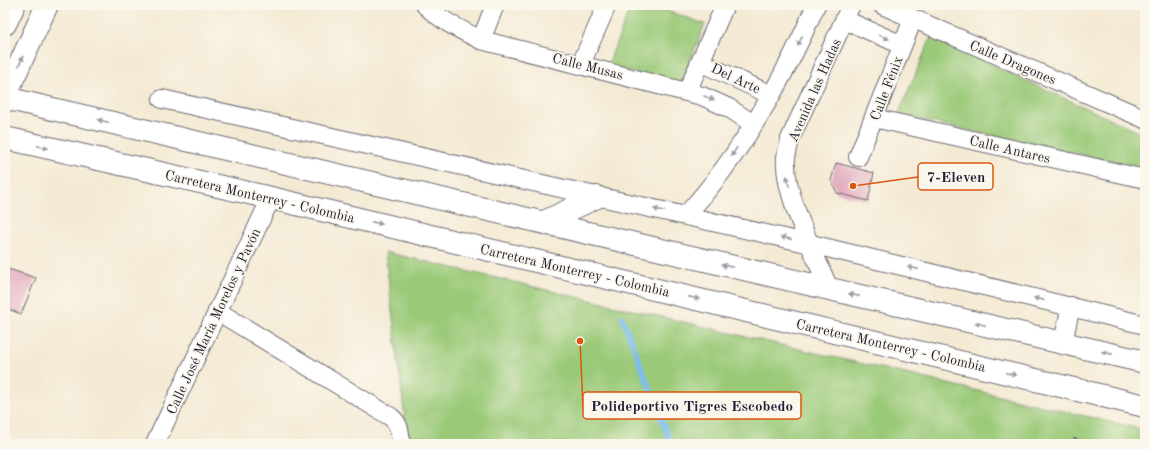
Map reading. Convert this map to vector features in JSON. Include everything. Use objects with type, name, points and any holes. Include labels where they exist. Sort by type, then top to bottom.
[{"type":"main road","points":[[5,24],[14,5]]},
{"type":"main road","points":[[47,5],[5,97],[1145,362]]},
{"type":"main road","name":"Carretera Monterrey - Colombia","points":[[5,138],[271,198],[1145,406]]},
{"type":"main road","points":[[544,222],[597,197]]},
{"type":"street","name":"Calle Musas","points":[[425,5],[440,18],[481,40],[581,64],[687,92],[716,101],[753,124]]},
{"type":"street","points":[[481,40],[495,5]]},
{"type":"street","points":[[581,64],[607,5]]},
{"type":"street","points":[[687,92],[725,5]]},
{"type":"street","points":[[686,216],[714,183],[771,95],[793,56],[816,5]]},
{"type":"street","name":"Calle Dragones","points":[[882,5],[1145,120]]},
{"type":"street","points":[[848,13],[902,45]]},
{"type":"street","name":"Avenida las Hadas","points":[[830,289],[792,197],[787,177],[786,157],[790,139],[848,13]]},
{"type":"street","name":"Calle Fénix","points":[[858,157],[913,18]]},
{"type":"street","name":"Del Arte","points":[[700,62],[771,95]]},
{"type":"street","points":[[162,99],[811,244],[1145,325]]},
{"type":"street","name":"Calle Antares","points":[[874,118],[1145,179]]},
{"type":"street","name":"Calle José María Morelos y Pavón","points":[[155,444],[271,198]]},
{"type":"street","points":[[1063,342],[1071,306]]},
{"type":"street","points":[[218,311],[391,417],[396,421],[399,428],[401,444]]},
{"type":"green space","points":[[631,5],[651,5],[705,24],[681,83],[607,67]]},
{"type":"green space","points":[[931,37],[1145,135],[1145,168],[898,115]]},
{"type":"green space","points":[[385,252],[1145,430],[1145,444],[408,444]]},
{"type":"building","points":[[836,163],[874,173],[868,201],[837,193],[831,180]]},
{"type":"building","points":[[5,268],[36,278],[21,314],[5,308]]},
{"type":"building","points":[[1074,438],[1092,444],[1072,444]]},
{"type":"waterway","points":[[622,317],[671,444]]},
{"type":"place","name":"7-Eleven","points":[[853,186]]},
{"type":"place","name":"Polideportivo Tigres Escobedo","points":[[580,341]]}]
